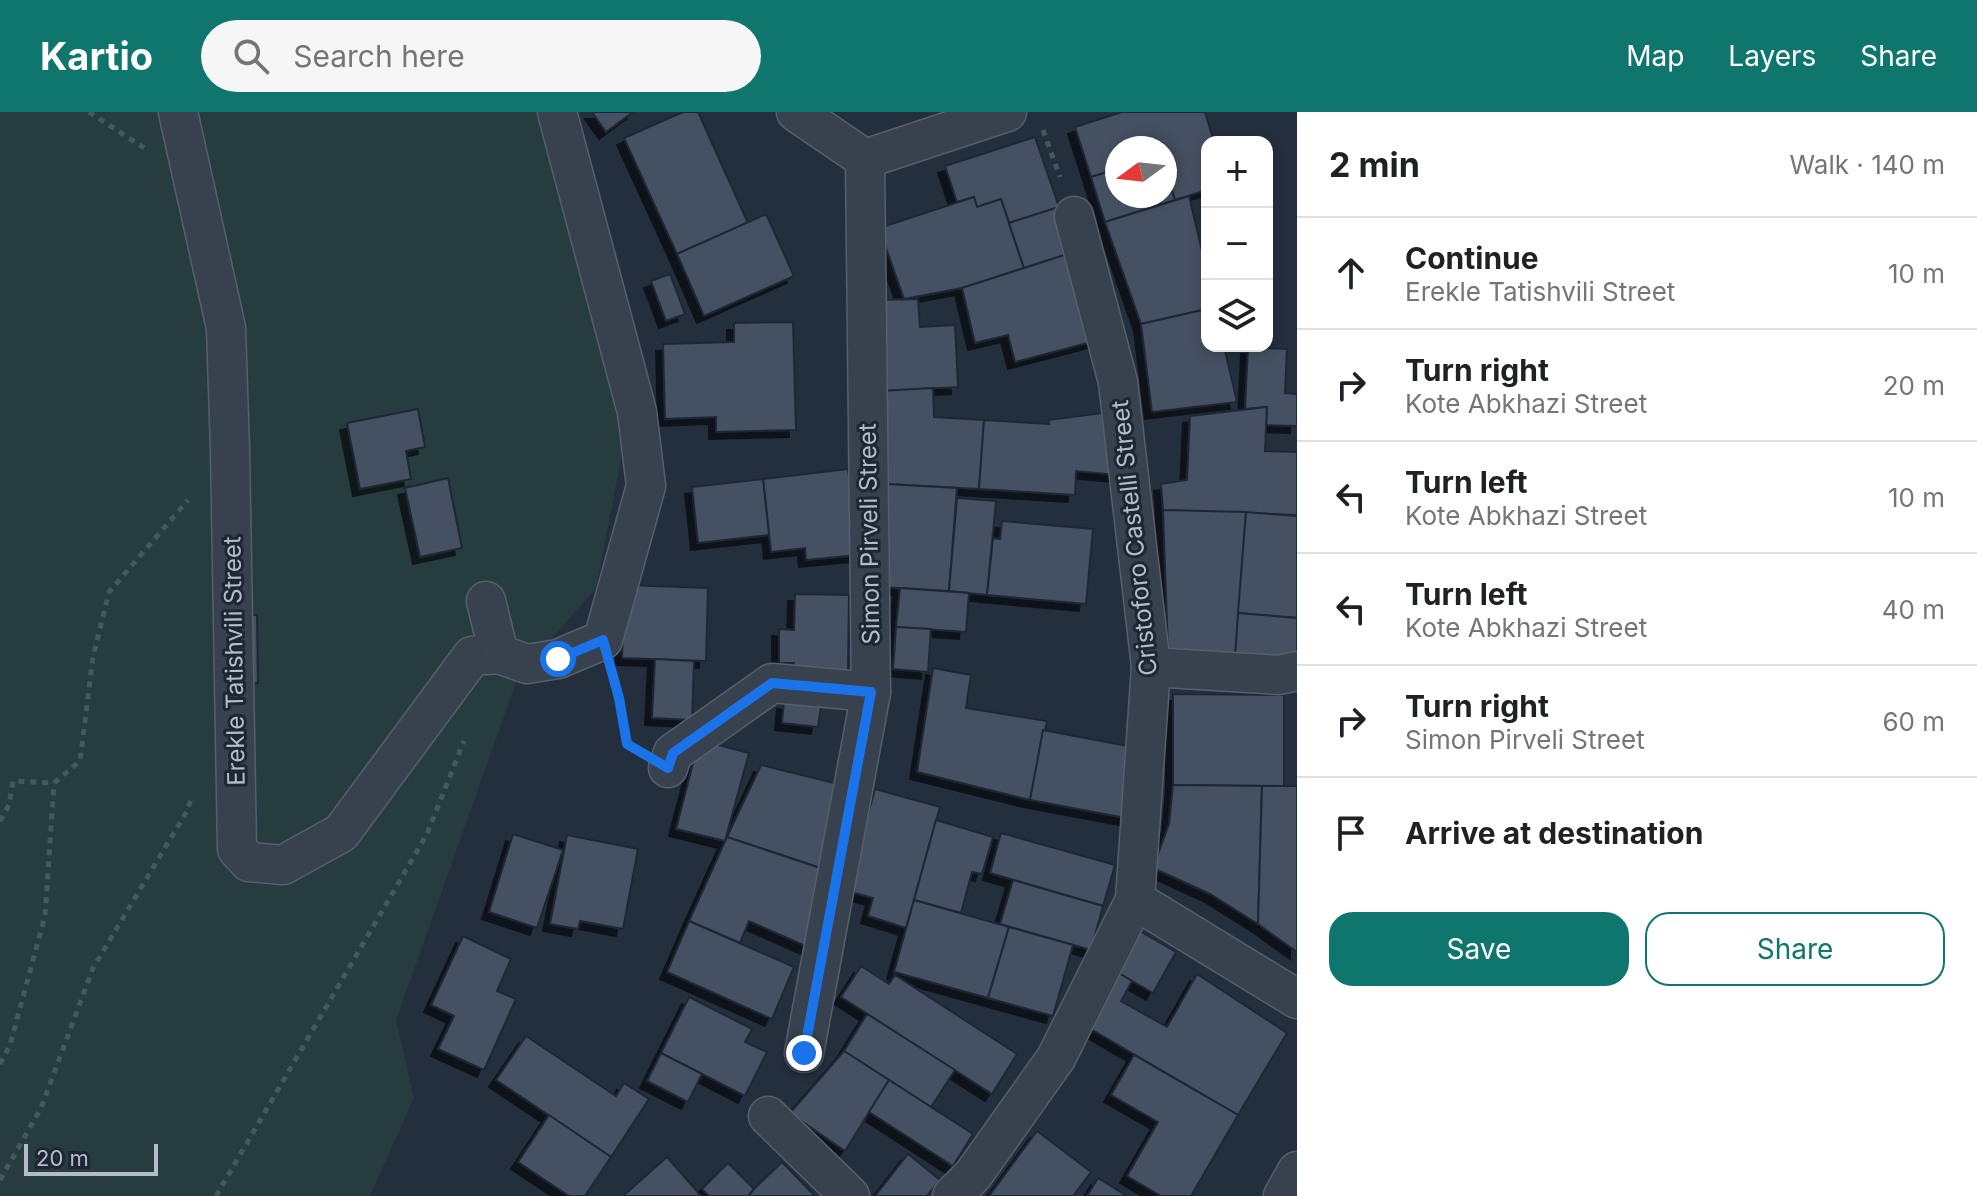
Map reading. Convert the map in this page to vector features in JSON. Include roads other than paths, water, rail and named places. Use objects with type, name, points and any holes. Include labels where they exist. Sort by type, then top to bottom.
[{"type":"street","name":"Erekle Tatishvili Street","points":[[178,112],[226,328],[237,849],[249,862],[283,865],[341,833],[472,656],[499,654]]},
{"type":"street","points":[[486,601],[499,654],[527,664],[558,659],[603,640],[646,486],[637,412],[557,112]]},
{"type":"street","points":[[796,112],[865,159],[992,114]]},
{"type":"street","name":"Simon Pirveli Street","points":[[804,1053],[871,692],[865,159]]},
{"type":"street","name":"Cristoforo Castelli Street","points":[[952,1196],[973,1175],[1056,1058],[1135,900],[1151,667],[1118,382],[1074,216]]},
{"type":"street","points":[[1151,667],[1279,675],[1297,671]]},
{"type":"street","points":[[668,768],[673,753],[772,683],[871,692]]},
{"type":"street","points":[[1135,900],[1297,999]]},
{"type":"street","points":[[768,1116],[850,1196]]},
{"type":"street","points":[[1283,1196],[1297,1171]]}]
